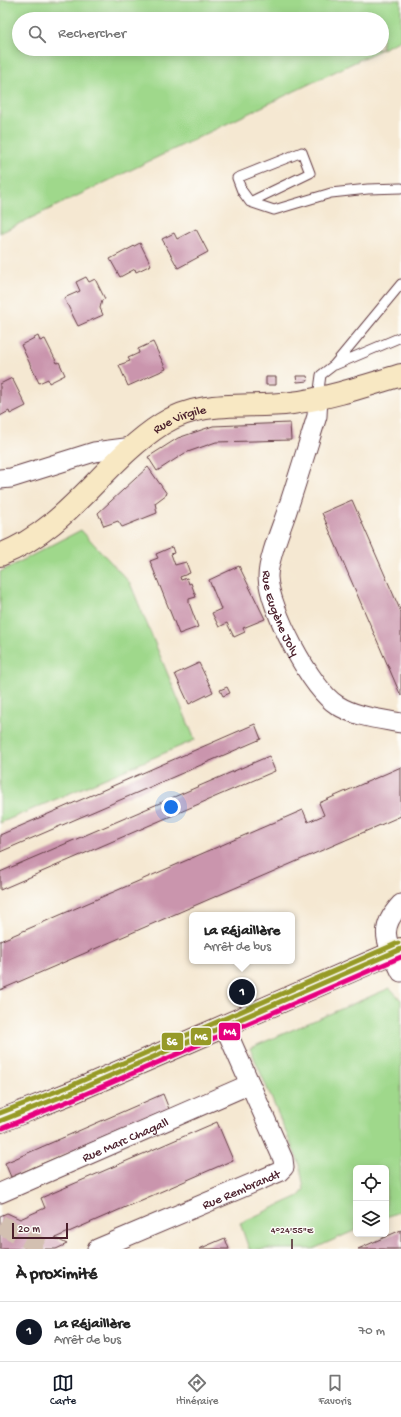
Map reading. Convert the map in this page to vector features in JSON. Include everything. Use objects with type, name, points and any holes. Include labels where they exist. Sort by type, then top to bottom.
[{"type":"street","name":"Rue Virgile","points":[[0,555],[12,550],[50,527],[133,447],[162,424],[190,411],[226,405],[291,403],[344,392],[401,375]]},
{"type":"street","name":"Rue Eugène Joly","points":[[318,397],[317,416],[274,549],[268,577],[272,599],[301,663],[315,684],[336,704],[352,713],[401,723]]},
{"type":"street","points":[[0,480],[11,478],[94,452],[133,447]]},
{"type":"street","points":[[401,904],[390,915],[386,936],[396,951],[401,972]]},
{"type":"street","points":[[0,1121],[80,1089],[396,951]]},
{"type":"street","name":"Rue Rembrandt","points":[[97,1249],[279,1172],[284,1167],[283,1159],[224,1025]]},
{"type":"street","name":"Rue Marc Chagall","points":[[0,1193],[250,1084]]},
{"type":"lane","points":[[250,202],[310,173],[302,152],[237,178],[242,191],[250,202],[274,210],[331,193],[368,189],[401,188]]},
{"type":"lane","points":[[334,366],[401,284]]},
{"type":"lane","points":[[318,397],[321,375],[334,366],[401,336]]},
{"type":"green space","points":[[0,0],[401,0],[401,40],[389,46],[389,12],[12,12],[12,56],[368,56],[0,233]]},
{"type":"green space","points":[[81,530],[130,583],[195,740],[0,823],[0,572]]},
{"type":"green space","points":[[390,988],[401,1000],[401,1211],[389,1216],[389,1165],[353,1165],[353,1231],[313,1249],[249,1249],[240,1223],[299,1196],[304,1190],[300,1165],[250,1048]]},
{"type":"building","points":[[196,229],[208,252],[178,268],[162,239],[174,233],[177,239]]},
{"type":"building","points":[[140,243],[151,265],[136,272],[135,269],[120,277],[110,259]]},
{"type":"building","points":[[86,277],[89,282],[95,279],[105,299],[102,300],[100,308],[103,315],[78,326],[64,298],[80,291],[76,282]]},
{"type":"building","points":[[38,336],[40,341],[45,339],[65,375],[49,383],[48,379],[39,383],[21,345]]},
{"type":"building","points":[[153,342],[166,369],[128,386],[119,365],[130,361],[128,358],[139,353],[138,349]]},
{"type":"building","points":[[296,376],[307,376],[308,381],[297,382]]},
{"type":"building","points":[[266,377],[276,377],[276,385],[266,385]]},
{"type":"building","points":[[12,378],[26,406],[10,414],[9,411],[0,416],[0,384]]},
{"type":"building","points":[[290,423],[291,440],[216,442],[185,453],[157,471],[148,457],[178,438],[213,426]]},
{"type":"building","points":[[148,467],[167,494],[155,503],[157,513],[122,527],[118,521],[104,526],[98,513]]},
{"type":"building","points":[[352,500],[401,612],[401,696],[322,513]]},
{"type":"building","points":[[172,547],[174,553],[171,554],[175,565],[186,562],[190,573],[180,577],[181,580],[187,578],[189,584],[191,583],[196,597],[189,599],[189,603],[198,627],[179,634],[150,561],[158,558],[156,554]]},
{"type":"building","points":[[239,566],[265,619],[243,628],[245,632],[234,637],[227,623],[219,627],[212,613],[221,609],[209,580]]},
{"type":"building","points":[[199,663],[213,692],[189,704],[175,674]]},
{"type":"building","points":[[227,687],[230,693],[223,696],[220,690]]},
{"type":"building","points":[[255,724],[261,739],[0,852],[0,835]]},
{"type":"building","points":[[269,756],[275,771],[0,890],[0,872]]},
{"type":"building","points":[[401,767],[401,816],[0,990],[0,941],[303,810],[308,822],[324,815],[319,803]]},
{"type":"building","points":[[163,1094],[169,1109],[11,1177],[5,1163]]},
{"type":"building","points":[[217,1122],[233,1160],[55,1238],[67,1244],[56,1249],[0,1249],[0,1216],[7,1213],[20,1219],[45,1208],[41,1198]]},
{"type":"building","points":[[401,1230],[401,1249],[358,1249],[385,1237],[389,1237],[389,1235]]},
{"type":"building","points":[[225,1238],[229,1249],[199,1249]]},
{"type":"tunnel","points":[[0,1224],[46,1249]]},
{"type":"transit line","name":"S6","points":[[0,1113],[70,1086],[398,943]]},
{"type":"transit line","name":"M6","points":[[0,1121],[73,1092],[401,949]]},
{"type":"transit line","name":"M4","points":[[3,1128],[76,1098],[401,957]]},
{"type":"place","name":"La Réjaillère","points":[[242,992]]}]
